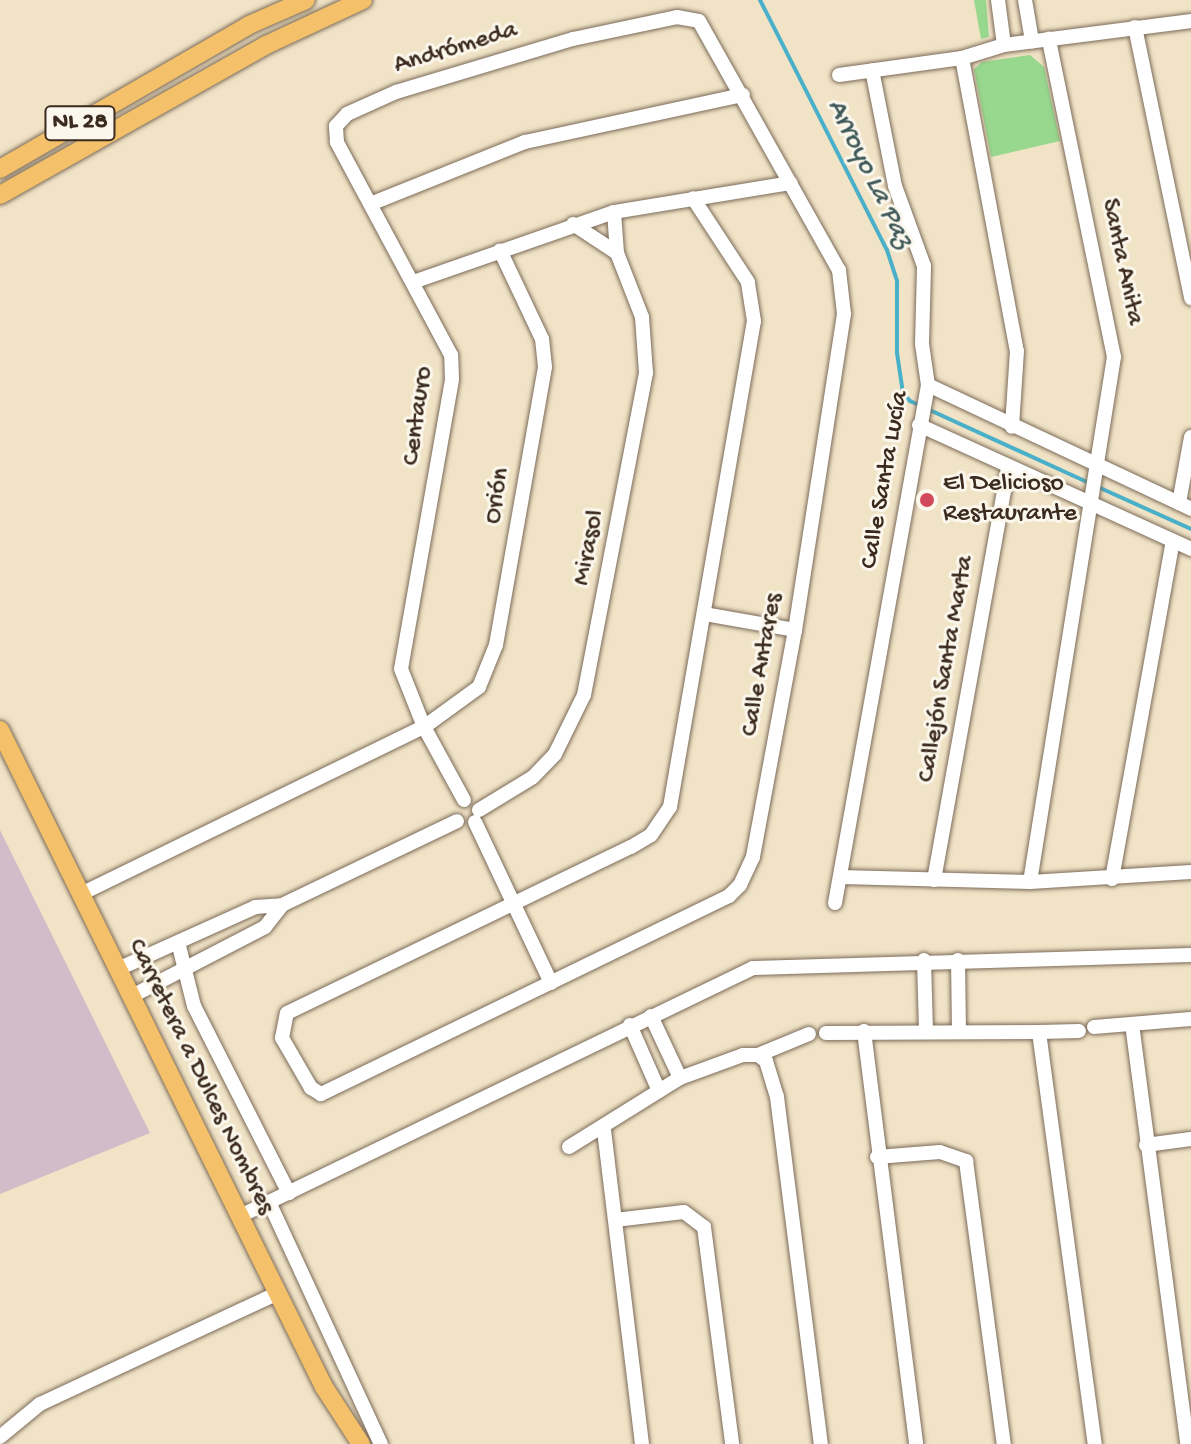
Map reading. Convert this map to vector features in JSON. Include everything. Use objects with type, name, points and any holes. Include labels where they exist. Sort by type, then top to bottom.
[{"type":"main road","name":"NL 28","points":[[0,169],[249,25],[306,0]]},
{"type":"main road","points":[[0,195],[266,45],[363,0]]},
{"type":"main road","points":[[0,157],[62,133]]},
{"type":"main road","name":"Carretera a Dulces Nombres","points":[[0,730],[324,1387],[361,1444]]},
{"type":"street","points":[[998,0],[1004,45]]},
{"type":"street","points":[[1025,0],[1032,41]]},
{"type":"street","name":"Andrómeda","points":[[335,133],[347,114],[432,80],[603,32],[677,17],[699,21]]},
{"type":"street","name":"Calle Antares","points":[[513,903],[287,1013],[282,1038],[311,1088],[321,1094],[551,983],[740,885],[753,857],[795,630],[844,291],[839,270],[699,21]]},
{"type":"street","points":[[839,75],[962,58],[1004,45],[1191,21]]},
{"type":"street","points":[[1135,27],[1191,298]]},
{"type":"street","name":"Santa Anita","points":[[1030,882],[1088,500],[1109,406],[1113,343],[1049,39]]},
{"type":"street","points":[[962,58],[1017,351],[1012,427]]},
{"type":"street","name":"Calle Santa Lucía","points":[[835,903],[928,387],[922,344],[924,266],[895,186],[872,70]]},
{"type":"street","points":[[373,203],[525,142],[743,95]]},
{"type":"street","name":"Centauro","points":[[335,133],[416,281],[453,366],[401,659],[401,676],[424,727],[464,800]]},
{"type":"street","points":[[416,281],[614,212],[791,183]]},
{"type":"street","points":[[513,903],[631,847],[662,823],[676,783],[754,321],[748,282],[693,198]]},
{"type":"street","name":"Mirasol","points":[[477,816],[533,777],[555,754],[584,695],[646,373],[642,317],[617,253],[614,212]]},
{"type":"street","points":[[573,224],[617,253]]},
{"type":"street","name":"Orión","points":[[81,894],[424,727],[462,704],[489,669],[545,367],[542,339],[500,250]]},
{"type":"street","points":[[928,387],[1095,468],[1185,506],[1191,437]]},
{"type":"street","points":[[920,423],[1008,467],[1088,500],[1191,549]]},
{"type":"street","name":"Callejón Santa Marta","points":[[934,880],[1008,467]]},
{"type":"street","points":[[1112,879],[1173,541]]},
{"type":"street","points":[[705,614],[795,630]]},
{"type":"street","points":[[457,821],[454,808],[464,800],[477,816],[551,983]]},
{"type":"street","points":[[118,969],[255,907],[282,905],[457,821],[477,816]]},
{"type":"street","points":[[841,877],[1030,882],[1191,872]]},
{"type":"street","points":[[132,996],[265,927],[282,905]]},
{"type":"street","points":[[178,942],[194,1006],[289,1193]]},
{"type":"street","points":[[240,1216],[753,968],[924,960],[1191,955]]},
{"type":"street","points":[[924,960],[926,1031]]},
{"type":"street","points":[[958,960],[959,1030]]},
{"type":"street","points":[[651,1016],[680,1078]]},
{"type":"street","points":[[826,1033],[1039,1032],[1191,1019]]},
{"type":"street","points":[[1132,1024],[1187,1444]]},
{"type":"street","points":[[630,1025],[659,1091]]},
{"type":"street","points":[[864,1031],[877,1157],[916,1444]]},
{"type":"street","points":[[1039,1032],[1095,1444]]},
{"type":"street","points":[[569,1147],[604,1130],[680,1078],[758,1055],[809,1034]]},
{"type":"street","points":[[758,1055],[769,1068],[777,1097],[821,1444]]},
{"type":"street","points":[[604,1130],[642,1444]]},
{"type":"street","points":[[1146,1145],[1191,1139]]},
{"type":"street","points":[[877,1157],[949,1152],[966,1161],[1004,1444]]},
{"type":"street","points":[[269,1202],[381,1444]]},
{"type":"street","points":[[615,1220],[684,1212],[704,1227],[732,1444]]},
{"type":"street","points":[[0,1437],[40,1404],[278,1293]]},
{"type":"shaded area","points":[[0,830],[150,1133],[0,1194]]},
{"type":"green space","points":[[974,0],[986,0],[989,37],[981,39]]},
{"type":"green space","points":[[1030,55],[1044,67],[1060,141],[991,157],[974,69],[982,62]]},
{"type":"waterway","name":"Arroyo La Paz","points":[[760,0],[887,250],[897,281],[897,353],[903,393],[910,401],[1089,483]]},
{"type":"waterway","name":"Arroyo La Paz","points":[[1098,487],[1191,529]]},
{"type":"place","name":"El Delicioso Restaurante","points":[[927,500]]}]
